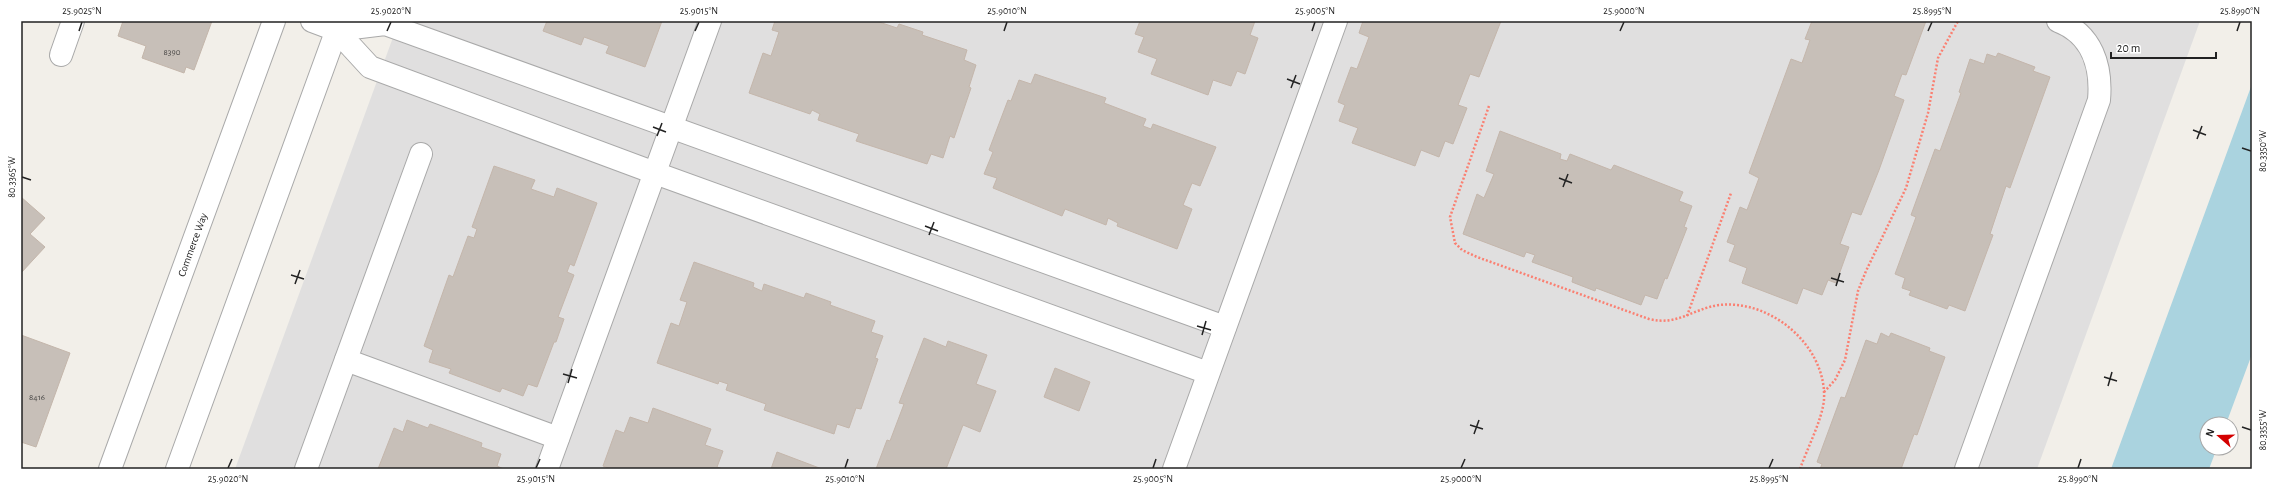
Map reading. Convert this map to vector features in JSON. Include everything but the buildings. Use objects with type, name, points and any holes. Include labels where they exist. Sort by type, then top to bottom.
[{"type":"street","points":[[61,55],[73,21]]},
{"type":"street","name":"Commerce Way","points":[[110,469],[274,21]]},
{"type":"street","points":[[312,21],[338,26],[385,24],[1225,327]]},
{"type":"street","points":[[547,469],[710,21]]},
{"type":"street","points":[[1174,469],[1336,21]]},
{"type":"street","points":[[1966,469],[2099,100],[2100,80],[2094,54],[2083,38],[2067,25],[2058,21]]},
{"type":"street","points":[[338,26],[370,67],[655,173],[1208,373]]},
{"type":"street","points":[[177,469],[338,26]]},
{"type":"street","points":[[306,469],[421,154]]},
{"type":"street","points":[[346,360],[558,438]]},
{"type":"path","points":[[1824,392],[1835,380],[1845,360],[1858,291],[1906,188],[1928,113],[1938,58],[1958,21]]},
{"type":"path","points":[[1489,106],[1450,217],[1455,243],[1462,250],[1477,257],[1638,317],[1666,322],[1708,308],[1729,305],[1749,308],[1779,320],[1794,332],[1811,351],[1820,372],[1824,392],[1822,409],[1800,469]]},
{"type":"path","points":[[1687,316],[1731,193]]},
{"type":"shaded area","points":[[399,21],[2200,21],[2037,469],[235,469]]},
{"type":"water","points":[[2252,84],[2252,354],[2229,416],[2199,416],[2199,456],[2214,456],[2209,469],[2111,469]]}]
